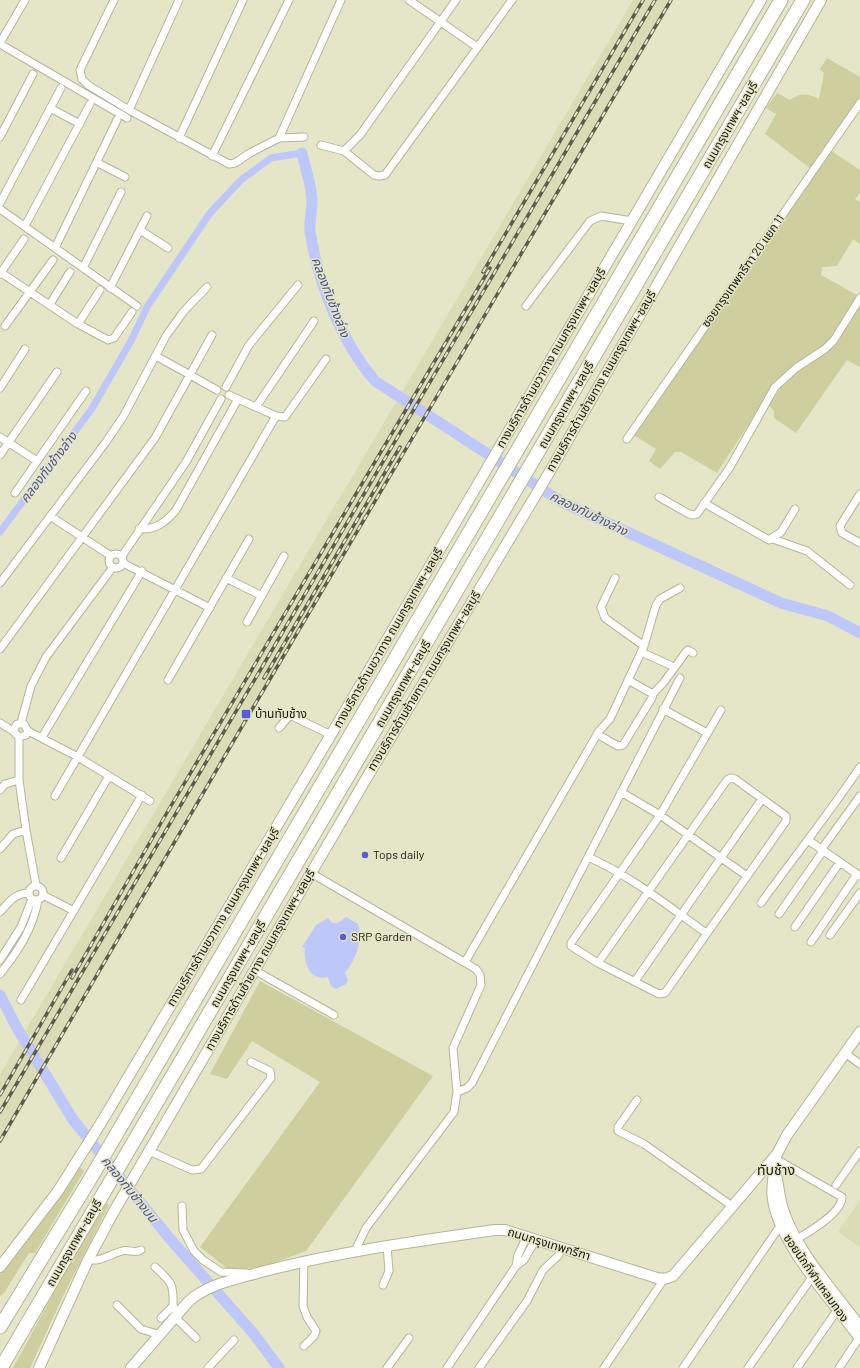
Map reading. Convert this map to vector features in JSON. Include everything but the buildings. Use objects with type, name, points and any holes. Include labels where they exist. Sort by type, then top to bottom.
[{"type":"highway","name":"ถนนกรุงเทพฯ-ชลบุรี","points":[[0,1327],[89,1181],[495,491],[781,0]]},
{"type":"highway","name":"ถนนกรุงเทพฯ-ชลบุรี","points":[[1,1368],[511,501],[803,0]]},
{"type":"main road","name":"ทางบริการด้านขวาทาง ถนนกรุงเทพฯ-ชลบุรี","points":[[0,1267],[46,1208],[78,1161],[101,1123],[331,735],[761,0]]},
{"type":"main road","name":"ทางบริการด้านซ้ายทาง ถนนกรุงเทพฯ-ชลบุรี","points":[[39,1368],[88,1260],[113,1213],[311,873],[546,478],[821,0]]},
{"type":"main road","points":[[664,1279],[673,1276],[732,1206],[776,1160],[787,1135],[860,1032]]},
{"type":"main road","name":"ถนนกรุงเทพกรีฑา","points":[[131,1368],[160,1335],[175,1312],[194,1296],[230,1281],[253,1274],[304,1261],[354,1251],[495,1230],[505,1230],[532,1237],[664,1279]]},
{"type":"street","points":[[25,0],[1,41],[127,118]]},
{"type":"street","points":[[114,0],[82,64],[80,75],[88,85],[129,110],[224,163],[234,163],[279,138],[304,137]]},
{"type":"street","points":[[129,110],[179,0]]},
{"type":"street","points":[[179,138],[243,0]]},
{"type":"street","points":[[212,156],[289,0]]},
{"type":"street","points":[[279,138],[341,0]]},
{"type":"street","points":[[410,0],[477,47]]},
{"type":"street","points":[[344,151],[360,135],[456,0]]},
{"type":"street","points":[[321,145],[344,151],[374,175],[380,176],[385,174],[512,0]]},
{"type":"street","points":[[0,137],[34,74]]},
{"type":"street","points":[[0,203],[61,88]]},
{"type":"street","name":"ซอยกรุงเทพกรีฑา 20 แยก 11","points":[[627,439],[860,103]]},
{"type":"street","points":[[25,226],[90,104]]},
{"type":"street","points":[[50,108],[80,124]]},
{"type":"street","points":[[55,248],[98,163],[117,120]]},
{"type":"street","points":[[98,163],[125,177]]},
{"type":"street","points":[[83,268],[121,192]]},
{"type":"street","points":[[0,209],[110,288],[134,309],[114,338],[110,340],[103,338],[78,324],[50,304],[0,273],[24,239]]},
{"type":"street","points":[[110,288],[147,216]]},
{"type":"street","points":[[526,306],[590,221],[601,216],[632,220]]},
{"type":"street","points":[[140,230],[168,248]]},
{"type":"street","points":[[5,326],[53,260]]},
{"type":"street","points":[[50,304],[70,272]]},
{"type":"street","points":[[226,387],[249,345],[298,285]]},
{"type":"street","points":[[0,583],[114,431],[175,323],[207,287]]},
{"type":"street","points":[[78,324],[100,290]]},
{"type":"street","points":[[659,497],[693,516],[730,467],[775,387],[796,368],[830,345],[860,298]]},
{"type":"street","points":[[256,407],[314,321]]},
{"type":"street","points":[[0,649],[155,438],[189,374],[212,335]]},
{"type":"street","points":[[0,388],[26,349]]},
{"type":"street","points":[[156,356],[218,390]]},
{"type":"street","points":[[229,395],[276,416],[285,417],[289,414],[326,359]]},
{"type":"street","points":[[0,455],[57,372]]},
{"type":"street","points":[[218,390],[221,387],[226,387]]},
{"type":"street","points":[[221,399],[226,399],[229,395],[230,390],[226,387]]},
{"type":"street","points":[[218,390],[217,395],[221,399]]},
{"type":"street","points":[[15,493],[86,391]]},
{"type":"street","points":[[113,567],[120,567],[139,529],[186,462],[221,399]]},
{"type":"street","points":[[139,529],[149,530],[157,527],[168,519],[176,510],[238,399]]},
{"type":"street","points":[[55,796],[276,416]]},
{"type":"street","points":[[0,437],[8,444],[37,461]]},
{"type":"street","points":[[860,494],[840,526],[842,533],[860,543]]},
{"type":"street","points":[[704,503],[764,538],[773,539],[807,551],[850,585]]},
{"type":"street","points":[[773,539],[781,532],[795,509]]},
{"type":"street","points":[[50,516],[81,538],[111,556],[118,554],[123,560],[210,608]]},
{"type":"street","points":[[168,680],[249,539]]},
{"type":"street","points":[[111,556],[109,560],[113,567]]},
{"type":"street","points":[[247,622],[284,556]]},
{"type":"street","points":[[13,731],[17,724],[20,723],[31,686],[43,662],[113,567]]},
{"type":"street","points":[[42,737],[142,571]]},
{"type":"street","points":[[226,578],[262,596]]},
{"type":"street","points":[[615,578],[601,607],[605,618],[642,649],[670,666]]},
{"type":"street","points":[[465,962],[597,734],[610,719],[642,649],[656,605],[660,599],[680,588]]},
{"type":"street","points":[[597,734],[618,746],[623,746],[653,694],[664,682],[686,652],[688,650],[693,653]]},
{"type":"street","points":[[457,1092],[468,1088],[472,1084],[680,678]]},
{"type":"street","points":[[628,680],[653,694]]},
{"type":"street","points":[[663,709],[707,733]]},
{"type":"street","points":[[598,963],[727,780],[731,778],[762,799],[787,819],[665,993],[659,994],[598,963],[573,949],[571,943],[660,815],[721,710]]},
{"type":"street","points":[[280,728],[290,715],[331,735]]},
{"type":"street","points":[[20,723],[27,727],[28,731],[78,757],[150,800]]},
{"type":"street","points":[[0,724],[13,731],[19,737],[19,780],[26,830],[36,885],[43,890],[35,897],[21,927],[2,958],[10,960]]},
{"type":"street","points":[[19,737],[26,735],[28,731]]},
{"type":"street","points":[[761,903],[860,767]]},
{"type":"street","points":[[61,858],[109,776]]},
{"type":"street","points":[[0,790],[5,784],[19,780]]},
{"type":"street","points":[[621,792],[660,815],[747,876]]},
{"type":"street","points":[[21,1000],[142,795]]},
{"type":"street","points":[[779,914],[860,796]]},
{"type":"street","points":[[635,981],[720,857],[762,799]]},
{"type":"street","points":[[0,850],[13,834],[26,830]]},
{"type":"street","points":[[808,840],[859,875],[810,942]]},
{"type":"street","points":[[588,856],[620,873],[706,933]]},
{"type":"street","points":[[795,927],[840,862]]},
{"type":"street","points":[[311,873],[465,962],[476,969],[480,975],[481,985],[453,1048],[457,1092],[454,1112],[366,1228],[354,1251]]},
{"type":"street","points":[[1,972],[31,927],[35,897],[29,889],[36,885]]},
{"type":"street","points":[[830,935],[860,893]]},
{"type":"street","points":[[0,912],[11,898],[17,895],[35,897],[74,911]]},
{"type":"street","points":[[254,970],[334,1015]]},
{"type":"street","points":[[845,1054],[860,1064]]},
{"type":"street","points":[[149,1151],[192,1170],[201,1169],[271,1078],[270,1071],[252,1062]]},
{"type":"street","points":[[637,1100],[618,1127],[618,1130],[644,1144],[732,1206]]},
{"type":"street","points":[[836,1185],[860,1151]]},
{"type":"street","points":[[776,1160],[842,1197],[839,1207],[823,1223],[798,1239]]},
{"type":"street","name":"ซอยนักกีฬาแหลมทอง","points":[[776,1160],[772,1198],[780,1226],[797,1254],[860,1326]]},
{"type":"street","name":"ซอยนักกีฬาแหลมทอง","points":[[776,1160],[784,1211],[815,1273],[838,1309],[860,1339]]},
{"type":"street","points":[[182,1206],[183,1230],[194,1251],[203,1260],[221,1272],[253,1274]]},
{"type":"street","points":[[683,1368],[780,1226]]},
{"type":"street","points":[[447,1368],[516,1266],[519,1254],[532,1237]]},
{"type":"street","points":[[383,1285],[389,1271],[387,1246]]},
{"type":"street","points":[[479,1368],[527,1301],[543,1270],[558,1256],[563,1247]]},
{"type":"street","points":[[88,1260],[99,1261],[122,1251],[133,1253],[141,1250]]},
{"type":"street","points":[[304,1261],[303,1306],[307,1317],[316,1332],[304,1346]]},
{"type":"street","points":[[155,1267],[172,1284],[175,1312],[196,1338]]},
{"type":"street","points":[[748,1368],[815,1273]]},
{"type":"street","points":[[604,1368],[664,1279]]},
{"type":"street","points":[[117,1305],[141,1329],[160,1335]]},
{"type":"street","points":[[797,1368],[838,1309]]},
{"type":"street","points":[[161,1318],[175,1312]]},
{"type":"street","points":[[386,1368],[409,1338]]},
{"type":"street","points":[[839,1368],[860,1339]]},
{"type":"street","points":[[208,1368],[234,1340]]},
{"type":"shaded area","points":[[633,0],[669,0],[430,403],[0,1140],[0,1074]]},
{"type":"shaded area","points":[[827,58],[860,77],[860,96],[810,168],[765,134],[776,114],[766,108],[777,93],[790,100],[801,95],[819,99],[824,73],[820,69]]},
{"type":"shaded area","points":[[830,150],[860,170],[860,193],[855,199],[860,202],[860,244],[853,239],[837,266],[822,267],[821,275],[857,295],[830,341],[787,371],[774,385],[717,473],[681,452],[675,452],[660,469],[649,461],[656,449],[632,434]]},
{"type":"shaded area","points":[[860,305],[860,367],[847,360],[796,433],[774,418],[774,411],[769,405],[787,379],[830,349]]},
{"type":"shaded area","points":[[260,981],[433,1076],[306,1251],[260,1268],[228,1269],[200,1247],[320,1082],[252,1041],[227,1079],[210,1074]]},
{"type":"shaded area","points":[[80,1167],[84,1171],[35,1253],[29,1253],[4,1293],[0,1296],[0,1274],[42,1222]]},
{"type":"shaded area","points":[[860,1200],[860,1247],[838,1232]]},
{"type":"shaded area","points":[[106,1203],[109,1205],[63,1296],[30,1368],[13,1368],[64,1274]]},
{"type":"water","points":[[346,917],[358,924],[360,937],[358,950],[345,973],[348,980],[346,984],[336,989],[331,986],[328,977],[322,978],[312,974],[305,959],[305,948],[302,947],[316,925],[328,918],[332,923],[338,923]]},
{"type":"waterway","name":"คลองทับช้างล่าง","points":[[0,532],[91,410],[131,341],[147,307],[210,213],[241,180],[271,158],[302,153]]},
{"type":"waterway","name":"คลองทับช้างล่าง","points":[[302,153],[312,195],[310,231],[325,291],[342,330],[352,348],[375,381],[562,502],[781,603],[828,616],[860,633]]},
{"type":"waterway","name":"คลองทับช้างบน","points":[[0,995],[18,1030],[74,1121],[171,1240],[254,1334],[279,1368]]},
{"type":"railway","points":[[483,272],[643,0]]},
{"type":"railway","points":[[0,1112],[655,0]]},
{"type":"railway","points":[[0,1141],[254,706],[671,0]]},
{"type":"railway","points":[[72,978],[165,816],[490,268]]},
{"type":"railway","points":[[264,678],[400,447]]},
{"type":"railway","points":[[0,1095],[72,970]]},
{"type":"place","name":"บ้านทับช้าง","points":[[246,714]]},
{"type":"place","name":"Tops daily","points":[[365,855]]},
{"type":"place","name":"SRP Garden","points":[[343,937]]},
{"type":"district","name":"ทับช้าง","points":[[776,1170]]}]
